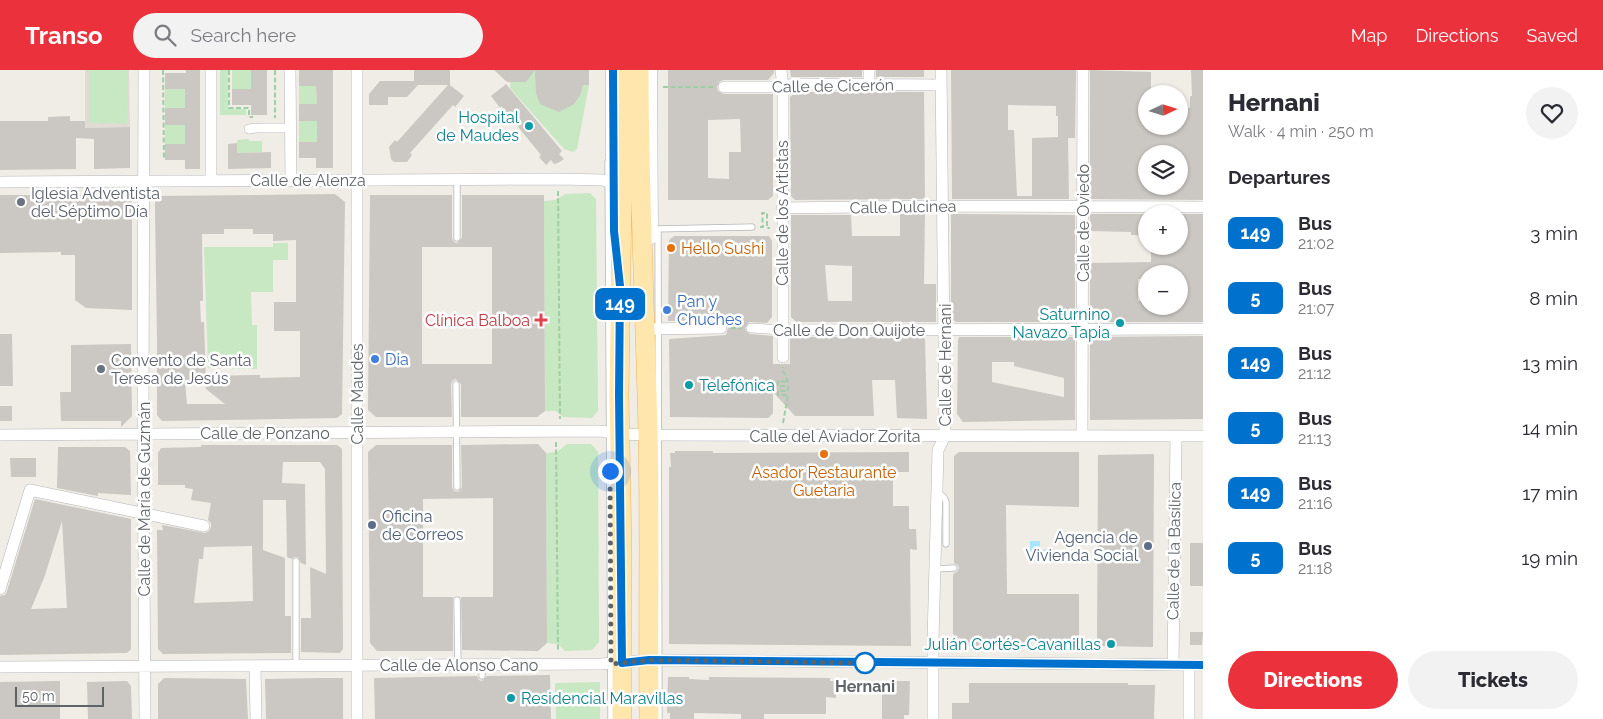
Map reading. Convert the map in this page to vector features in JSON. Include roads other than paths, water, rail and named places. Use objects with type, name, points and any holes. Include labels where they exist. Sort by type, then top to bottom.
[{"type":"main road","points":[[622,719],[617,663],[615,433],[623,199],[624,70]]},
{"type":"main road","points":[[638,70],[644,287],[652,329],[654,660],[649,719]]},
{"type":"street","name":"Calle de María de Guzmán","points":[[144,70],[143,434],[146,719]]},
{"type":"street","points":[[211,70],[211,181]]},
{"type":"street","points":[[290,70],[291,180]]},
{"type":"street","name":"Calle Maudes","points":[[356,719],[357,70]]},
{"type":"street","points":[[613,70],[611,184],[620,286]]},
{"type":"street","points":[[644,287],[654,229],[650,70]]},
{"type":"street","name":"Calle de los Artistas","points":[[781,70],[783,87],[783,357]]},
{"type":"street","points":[[869,70],[869,83]]},
{"type":"street","name":"Calle de Hernani","points":[[933,719],[938,450],[946,436],[942,70]]},
{"type":"street","name":"Calle de Oviedo","points":[[1082,436],[1084,70]]},
{"type":"street","name":"Calle de Cicerón","points":[[724,87],[783,87],[793,84],[869,83],[941,85]]},
{"type":"street","points":[[262,128],[290,128]]},
{"type":"street","name":"Calle de Alenza","points":[[0,182],[600,180],[611,184]]},
{"type":"street","name":"Calle Dulcinea","points":[[782,208],[943,206],[1203,208]]},
{"type":"street","points":[[652,329],[720,328]]},
{"type":"street","name":"Calle de Don Quijote","points":[[752,328],[783,330],[1203,329]]},
{"type":"street","name":"Calle de Ponzano","points":[[0,435],[456,432],[615,433]]},
{"type":"street","name":"Calle del Aviador Zorita","points":[[615,433],[653,435],[1203,436]]},
{"type":"street","name":"Calle de la Basílica","points":[[1173,665],[1176,437]]},
{"type":"street","points":[[0,589],[30,490],[204,526]]},
{"type":"street","name":"Calle de Alonso Cano","points":[[0,667],[458,665],[482,670],[654,660],[1203,665]]},
{"type":"street","points":[[1188,719],[1189,665]]},
{"type":"street","points":[[255,666],[256,719]]},
{"type":"lane","points":[[608,70],[615,433]]},
{"type":"lane","points":[[652,329],[656,70]]},
{"type":"lane","points":[[457,180],[457,238]]},
{"type":"lane","points":[[654,229],[752,227]]},
{"type":"lane","points":[[456,384],[457,487]]},
{"type":"lane","points":[[937,492],[944,497],[946,502],[946,544]]},
{"type":"lane","points":[[296,561],[296,666]]},
{"type":"lane","points":[[935,569],[954,568]]},
{"type":"lane","points":[[457,600],[458,665]]},
{"type":"lane","points":[[654,660],[659,719]]},
{"type":"lane","points":[[611,719],[617,663]]},
{"type":"water","points":[[1030,541],[1040,541],[1040,550],[1050,549],[1050,561],[1030,561]]},
{"type":"place","name":"Hospital de Maudes","points":[[529,126]]},
{"type":"place","name":"Iglesia Adventista del Séptimo Día","points":[[21,202]]},
{"type":"place","name":"Hello Sushi","points":[[671,248]]},
{"type":"place","name":"Pan y Chuches","points":[[667,310]]},
{"type":"place","name":"Clínica Balboa","points":[[541,320]]},
{"type":"place","name":"Saturnino Navazo Tapia","points":[[1120,323]]},
{"type":"place","name":"Dia","points":[[375,359]]},
{"type":"place","name":"Convento de Santa Teresa de Jesús","points":[[101,369]]},
{"type":"place","name":"Telefónica","points":[[689,385]]},
{"type":"place","name":"Asador Restaurante Guetaria","points":[[824,454]]},
{"type":"place","name":"Oficina de Correos","points":[[372,525]]},
{"type":"place","name":"Agencia de Vivienda Social","points":[[1148,546]]},
{"type":"place","name":"Julián Cortés-Cavanillas","points":[[1111,644]]},
{"type":"place","name":"Hernani","points":[[865,663]]},
{"type":"place","name":"Residencial Maravillas","points":[[511,698]]}]
